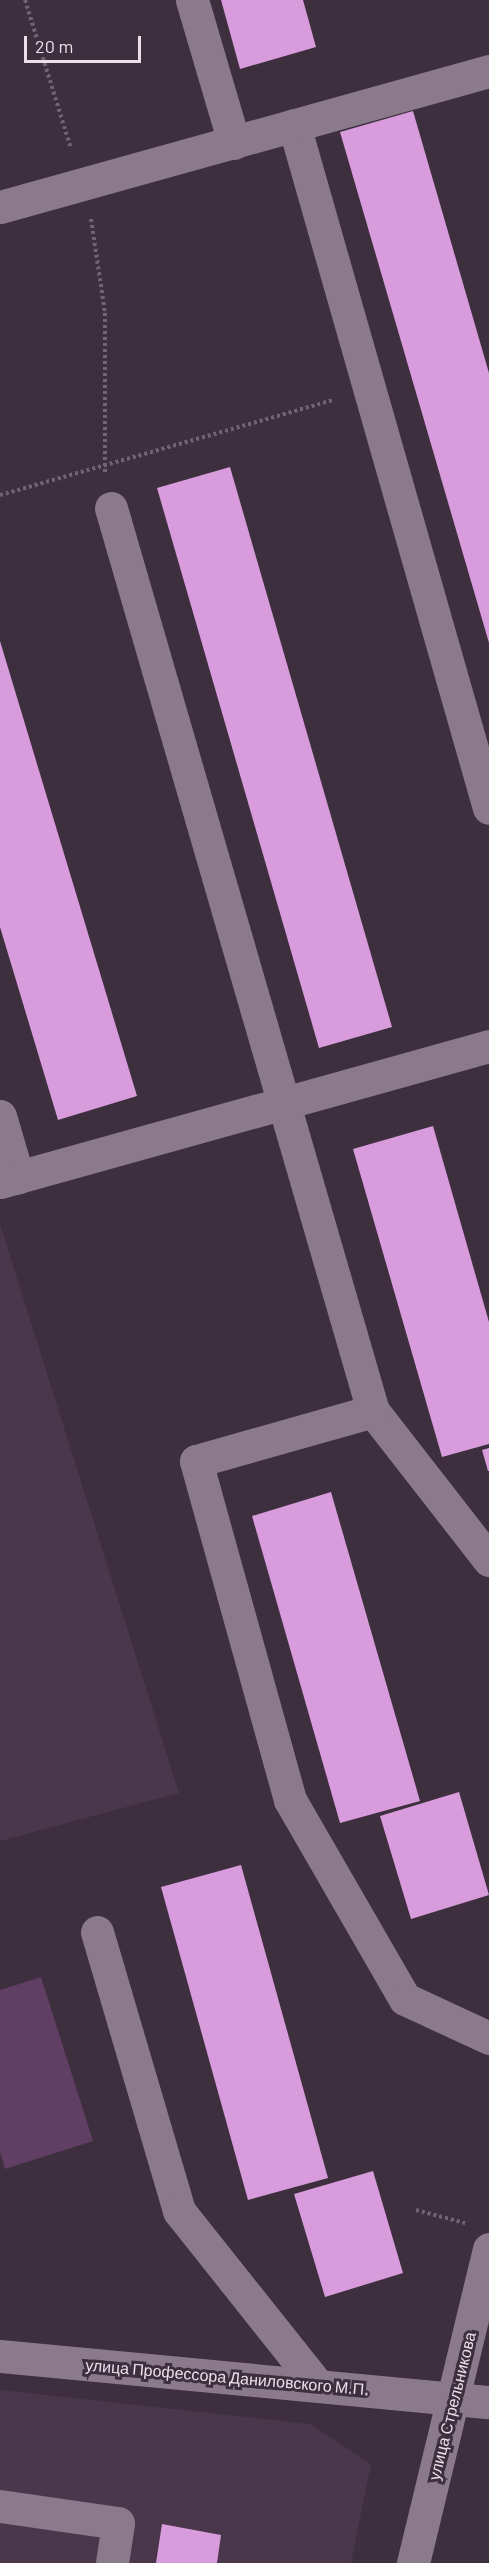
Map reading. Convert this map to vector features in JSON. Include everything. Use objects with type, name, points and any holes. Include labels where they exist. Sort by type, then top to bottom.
[{"type":"street","points":[[192,0],[234,143]]},
{"type":"street","points":[[83,186],[62,191],[489,71]]},
{"type":"street","points":[[294,125],[489,808]]},
{"type":"street","points":[[0,207],[83,186]]},
{"type":"street","points":[[111,508],[373,1411],[489,1560]]},
{"type":"street","points":[[0,1116],[9,1179],[489,1046]]},
{"type":"street","points":[[373,1411],[196,1461],[290,1800],[405,1999],[489,2038]]},
{"type":"street","points":[[97,1932],[179,2211],[318,2386]]},
{"type":"street","name":"улица Стрельникова","points":[[413,2563],[454,2399],[484,2238]]},
{"type":"street","name":"улица Профессора Даниловского М.П.","points":[[0,2356],[489,2402]]},
{"type":"street","points":[[0,2506],[117,2523],[112,2563]]},
{"type":"path","points":[[25,0],[83,186],[105,313],[104,468],[111,508]]},
{"type":"path","points":[[0,495],[104,468],[369,390]]},
{"type":"path","points":[[416,2210],[484,2238]]},
{"type":"shaded area","points":[[0,1224],[179,1793],[0,1841]]},
{"type":"shaded area","points":[[41,1977],[93,2141],[5,2169],[0,2152],[0,1990]]},
{"type":"shaded area","points":[[0,2390],[310,2424],[371,2464],[351,2563],[0,2563]]},
{"type":"building","points":[[221,0],[303,0],[316,47],[240,69]]},
{"type":"building","points":[[413,111],[489,373],[489,643],[340,132]]},
{"type":"building","points":[[230,467],[392,1027],[319,1048],[157,488]]},
{"type":"building","points":[[0,641],[137,1096],[58,1120],[0,927]]},
{"type":"building","points":[[433,1126],[489,1322],[489,1444],[442,1457],[353,1149]]},
{"type":"building","points":[[489,1448],[489,1471],[488,1471],[482,1450]]},
{"type":"building","points":[[331,1492],[420,1801],[340,1823],[252,1516]]},
{"type":"building","points":[[459,1792],[489,1895],[411,1919],[380,1816]]},
{"type":"building","points":[[241,1865],[328,2178],[248,2200],[161,1887]]},
{"type":"building","points":[[373,2171],[403,2273],[325,2297],[294,2194]]},
{"type":"building","points":[[162,2524],[221,2535],[217,2563],[156,2563]]}]
